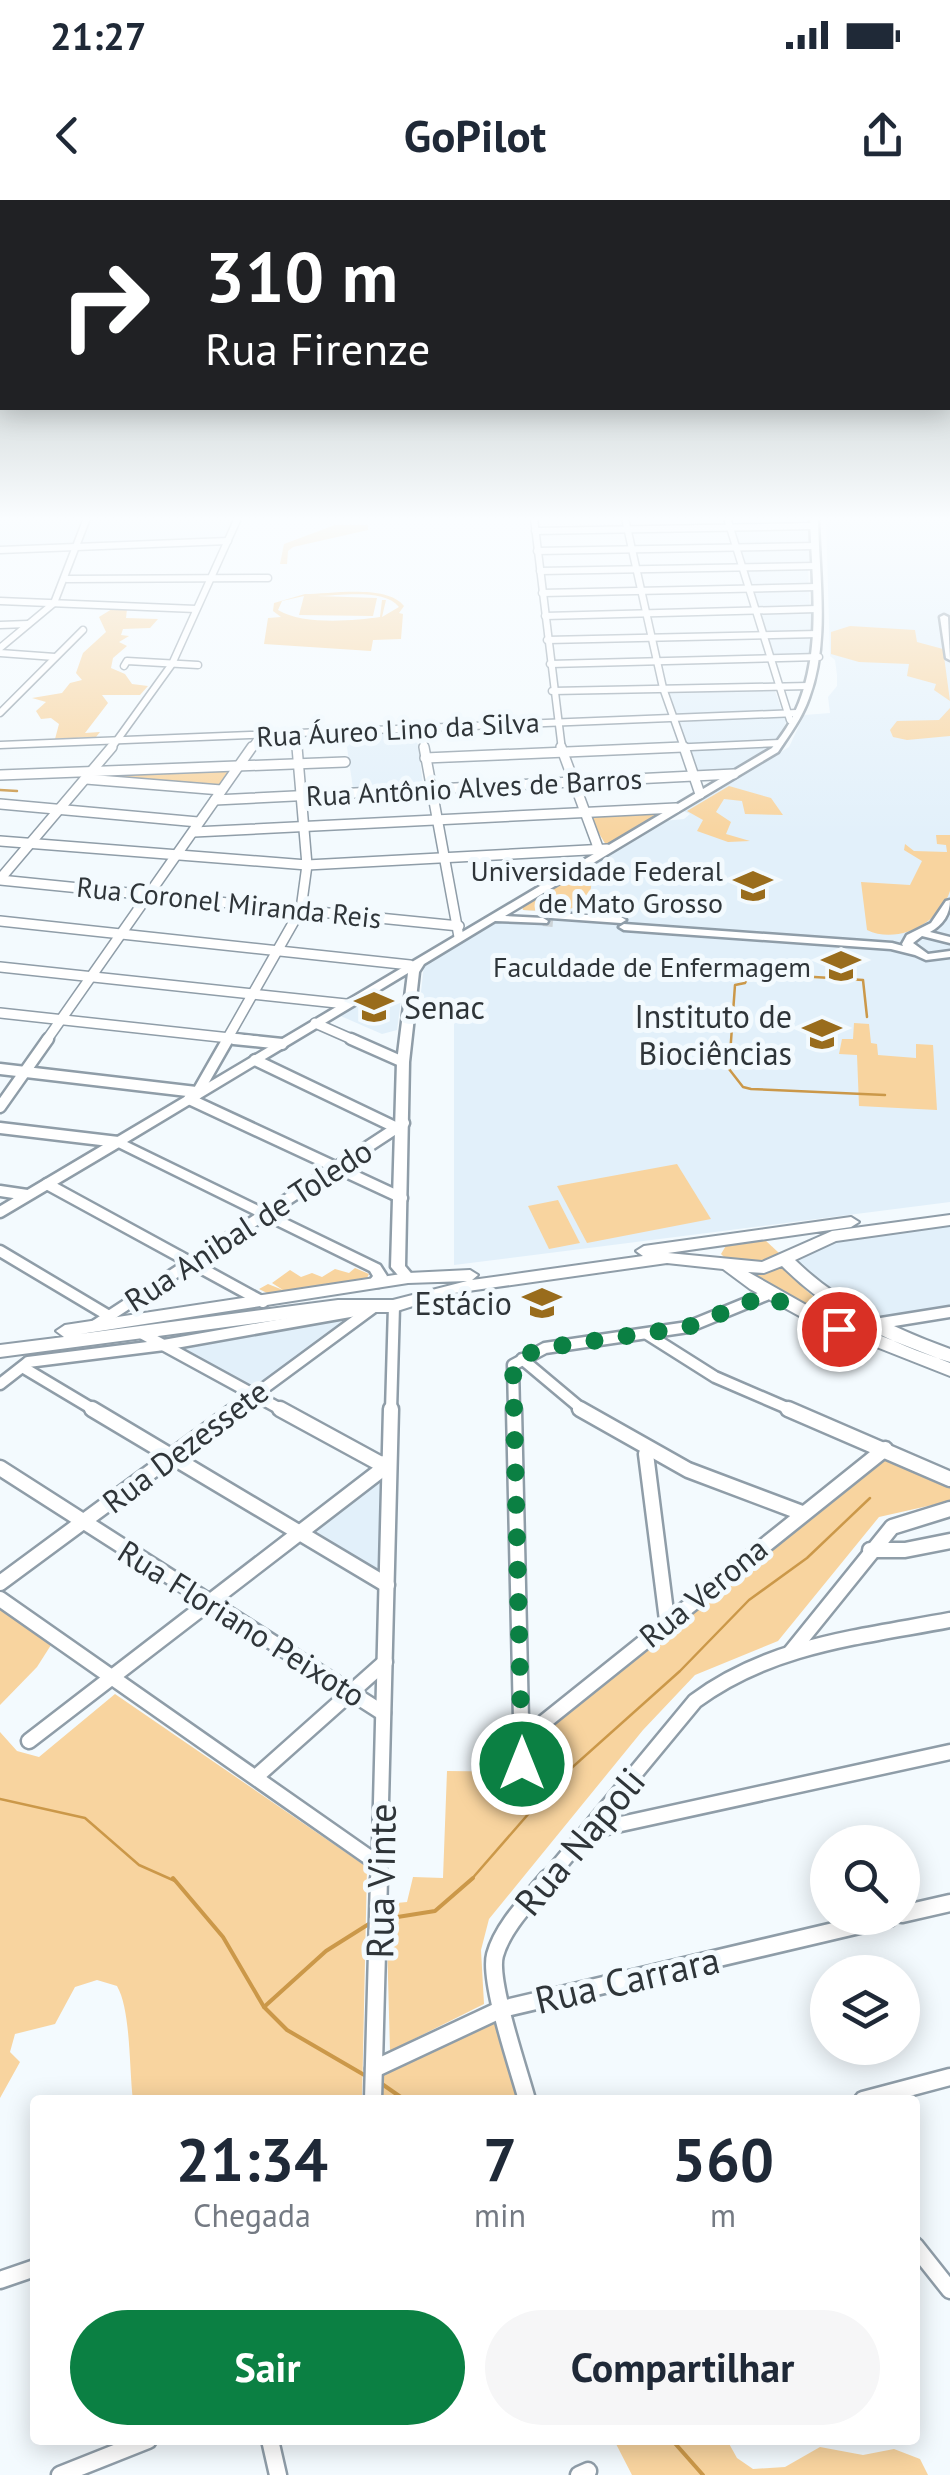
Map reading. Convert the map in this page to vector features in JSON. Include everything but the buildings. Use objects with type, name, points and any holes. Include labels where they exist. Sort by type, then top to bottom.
[{"type":"main road","points":[[0,1351],[30,1359],[139,1328],[408,1278],[480,1274],[734,1236],[950,1213]]},
{"type":"main road","points":[[0,1341],[92,1327],[139,1328],[374,1307],[424,1295],[667,1258],[754,1269],[784,1260],[832,1236],[950,1220]]},
{"type":"main road","points":[[760,1234],[783,1246],[784,1260],[828,1301],[870,1325],[950,1356]]},
{"type":"main road","points":[[734,1236],[717,1249],[719,1258],[766,1295],[830,1325],[950,1370]]},
{"type":"main road","points":[[408,1278],[423,1284],[424,1295]]},
{"type":"main road","points":[[374,1284],[359,1291],[374,1307]]},
{"type":"street","points":[[0,651],[28,624]]},
{"type":"street","points":[[0,879],[117,740],[172,664],[189,624]]},
{"type":"street","points":[[545,624],[562,752],[584,815],[603,849]]},
{"type":"street","points":[[649,624],[663,688],[700,794]]},
{"type":"street","points":[[759,624],[777,686],[791,716]]},
{"type":"street","points":[[408,1278],[398,1267],[402,1198],[400,1125],[415,966],[459,928],[478,926],[780,743],[819,657],[818,624]]},
{"type":"street","points":[[948,624],[950,658]]},
{"type":"street","points":[[2,710],[84,630]]},
{"type":"street","points":[[547,640],[818,634]]},
{"type":"street","points":[[0,651],[56,658]]},
{"type":"street","points":[[550,664],[819,657]]},
{"type":"street","points":[[124,666],[127,661],[198,665]]},
{"type":"street","points":[[552,691],[809,686]]},
{"type":"street","name":"Rua Áureo Lino da Silva","points":[[0,745],[672,717],[791,716]]},
{"type":"street","points":[[421,728],[459,928]]},
{"type":"street","points":[[194,1095],[301,909],[307,865],[296,734]]},
{"type":"street","points":[[0,1107],[260,735]]},
{"type":"street","points":[[425,758],[780,743]]},
{"type":"street","points":[[0,774],[88,775],[345,762]]},
{"type":"street","name":"Rua Antônio Alves de Barros","points":[[214,800],[734,774]]},
{"type":"street","points":[[88,775],[222,790]]},
{"type":"street","points":[[0,804],[196,827],[304,829],[676,808]]},
{"type":"street","points":[[0,841],[172,858],[307,865],[603,849]]},
{"type":"street","name":"Rua Coronel Miranda Reis","points":[[0,879],[459,928]]},
{"type":"street","points":[[913,952],[907,944],[938,922],[950,904]]},
{"type":"street","points":[[496,915],[866,938],[917,935],[949,939],[950,925]]},
{"type":"street","points":[[0,921],[410,964]]},
{"type":"street","points":[[623,923],[892,946],[933,957],[950,954]]},
{"type":"street","points":[[0,1212],[429,954]]},
{"type":"street","points":[[0,968],[346,1004]]},
{"type":"street","points":[[0,1014],[282,1044]]},
{"type":"street","points":[[315,1023],[403,1062]]},
{"type":"street","points":[[256,1060],[400,1125]]},
{"type":"street","points":[[0,1069],[194,1095],[402,1198]]},
{"type":"street","name":"Rua Anibal de Toledo","points":[[92,1327],[400,1125]]},
{"type":"street","points":[[0,1128],[118,1142],[375,1268],[380,1276],[374,1284]]},
{"type":"street","points":[[47,1184],[263,1302]]},
{"type":"street","points":[[0,1191],[28,1195]]},
{"type":"street","points":[[0,1252],[254,1396],[379,1463],[389,1464]]},
{"type":"street","points":[[522,1764],[512,1369],[544,1348],[647,1334],[711,1320],[766,1295]]},
{"type":"street","points":[[0,1384],[30,1359],[164,1345],[374,1307]]},
{"type":"street","name":"Rua Dezessete","points":[[0,1583],[374,1307]]},
{"type":"street","name":"Rua Vinte","points":[[373,2095],[389,1464],[374,1307]]},
{"type":"street","points":[[870,1325],[950,1312]]},
{"type":"street","points":[[647,1334],[715,1378],[950,1479]]},
{"type":"street","points":[[30,1359],[170,1458],[386,1584]]},
{"type":"street","points":[[522,1359],[586,1415],[646,1454],[802,1513]]},
{"type":"street","name":"Rua Verona","points":[[523,1738],[884,1450]]},
{"type":"street","points":[[646,1454],[667,1620]]},
{"type":"street","points":[[28,1741],[389,1464]]},
{"type":"street","name":"Rua Floriano Peixoto","points":[[0,1468],[207,1604],[383,1713]]},
{"type":"street","points":[[791,1652],[892,1527],[950,1509]]},
{"type":"street","points":[[870,1550],[905,1550],[950,1541]]},
{"type":"street","points":[[0,1599],[380,1865]]},
{"type":"street","name":"Rua Napoli","points":[[526,2095],[502,2009],[494,1956],[512,1921],[695,1701],[718,1681],[791,1652],[950,1620]]},
{"type":"street","points":[[257,1776],[385,1662]]},
{"type":"street","points":[[589,1831],[950,1752]]},
{"type":"street","points":[[920,1910],[950,1903]]},
{"type":"street","name":"Rua Carrara","points":[[374,2072],[502,2009],[817,1935]]},
{"type":"street","points":[[882,2095],[950,2077]]},
{"type":"street","points":[[920,2252],[950,2290]]},
{"type":"street","points":[[0,2280],[30,2270]]},
{"type":"street","points":[[60,2475],[135,2445]]},
{"type":"street","points":[[271,2445],[278,2475]]},
{"type":"shaded area","points":[[102,624],[153,624],[150,628],[123,629],[121,635],[129,636],[119,642],[127,646],[113,658],[111,668],[125,674],[132,684],[148,686],[140,695],[102,695],[108,703],[85,733],[100,732],[96,737],[55,739],[59,724],[51,718],[41,719],[36,711],[46,702],[32,698],[62,693],[70,683],[82,680],[76,673],[83,653],[106,632]]},
{"type":"shaded area","points":[[267,624],[402,624],[401,639],[373,640],[371,651],[264,644]]},
{"type":"shaded area","points":[[762,624],[812,624],[812,657],[772,658]]},
{"type":"shaded area","name":"Universidade Federal de Mato Grosso","points":[[829,624],[950,624],[950,1202],[454,1265],[454,1023],[418,1020],[424,964],[498,922],[542,925],[544,912],[523,910],[522,906],[663,821],[684,819],[690,814],[683,811],[789,747],[804,715],[830,713],[828,697],[837,686],[837,675],[835,660],[830,656]]},
{"type":"shaded area","points":[[850,626],[915,630],[917,642],[943,649],[950,701],[934,690],[936,684],[907,676],[909,664],[859,662],[831,654],[831,632]]},
{"type":"shaded area","points":[[774,688],[782,711],[677,715],[668,690]]},
{"type":"shaded area","points":[[950,708],[950,736],[907,740],[893,737],[890,730],[897,721],[939,720]]},
{"type":"shaded area","points":[[784,714],[787,720],[778,740],[685,745],[673,719]]},
{"type":"shaded area","points":[[416,730],[423,784],[353,788],[345,734]]},
{"type":"shaded area","points":[[776,744],[731,772],[694,774],[682,747]]},
{"type":"shaded area","points":[[227,769],[230,773],[220,786],[93,776]]},
{"type":"shaded area","points":[[729,786],[771,798],[783,815],[745,814],[742,801],[724,799],[716,812],[731,822],[726,834],[750,841],[728,842],[697,831],[703,820],[687,811]]},
{"type":"shaded area","points":[[665,810],[606,845],[589,817]]},
{"type":"shaded area","points":[[936,835],[950,835],[950,891],[945,902],[928,921],[904,933],[879,934],[867,930],[861,882],[910,885],[922,861],[904,850],[905,844],[914,851],[947,852],[946,845],[937,844]]},
{"type":"shaded area","points":[[589,866],[593,868],[589,906],[523,910],[522,906]]},
{"type":"shaded area","name":"Senac","points":[[373,991],[401,1000],[397,1030],[382,1034],[336,1014]]},
{"type":"shaded area","points":[[854,1023],[869,1024],[871,1043],[877,1044],[878,1055],[916,1058],[916,1044],[933,1045],[937,1110],[859,1106],[857,1055],[839,1054],[842,1039],[853,1039]]},
{"type":"shaded area","points":[[677,1164],[711,1219],[587,1243],[557,1186]]},
{"type":"shaded area","points":[[558,1200],[580,1243],[549,1249],[528,1206]]},
{"type":"shaded area","points":[[950,1224],[950,1309],[873,1322],[858,1316],[792,1258],[829,1239]]},
{"type":"shaded area","points":[[765,1240],[779,1253],[767,1263],[727,1260],[721,1254],[727,1244]]},
{"type":"shaded area","points":[[785,1263],[816,1299],[836,1312],[950,1359],[950,1366],[815,1316],[741,1272],[765,1272]]},
{"type":"shaded area","points":[[355,1268],[369,1274],[365,1282],[271,1295],[259,1289],[268,1284],[283,1290],[272,1283],[290,1270],[301,1277],[312,1273],[322,1277],[335,1269],[349,1273]]},
{"type":"shaded area","points":[[360,1310],[252,1390],[167,1340]]},
{"type":"shaded area","points":[[886,1453],[950,1483],[950,1501],[879,1517],[778,1641],[695,1675],[643,1730],[489,1919],[481,1950],[484,2004],[390,2051],[386,1904],[407,1902],[413,1877],[443,1878],[447,1771],[532,1772],[538,1737]]},
{"type":"shaded area","points":[[384,1471],[381,1573],[307,1531]]},
{"type":"shaded area","points":[[0,1608],[51,1645],[37,1667],[0,1705]]},
{"type":"shaded area","points":[[115,1694],[367,1867],[362,2095],[133,2095],[122,1997],[117,1986],[97,1980],[75,1987],[55,2024],[15,2034],[10,2052],[20,2062],[0,2098],[0,1732],[17,1751],[39,1757]]},
{"type":"shaded area","points":[[497,2020],[517,2095],[382,2095],[382,2074]]},
{"type":"shaded area","points":[[617,2445],[730,2445],[737,2458],[753,2469],[785,2467],[820,2447],[863,2455],[894,2449],[920,2459],[928,2475],[632,2475]]},
{"type":"waterway","points":[[0,790],[17,791]]},
{"type":"waterway","points":[[867,1017],[863,980],[750,973],[745,983],[735,985],[729,1069],[743,1087],[751,1089],[885,1095]]},
{"type":"waterway","points":[[471,1879],[557,1781],[680,1671],[749,1600],[807,1558],[870,1498]]},
{"type":"waterway","points":[[0,1799],[85,1818],[139,1865],[175,1881]]},
{"type":"waterway","points":[[173,1878],[223,1937],[264,2007]]},
{"type":"waterway","points":[[385,1919],[435,1911],[471,1879]]},
{"type":"waterway","points":[[264,2007],[326,1951],[372,1922]]},
{"type":"waterway","points":[[264,2007],[287,2030],[366,2076]]},
{"type":"waterway","points":[[382,2084],[398,2095]]},
{"type":"waterway","points":[[676,2445],[703,2475]]},
{"type":"tunnel","points":[[543,921],[554,922]]},
{"type":"place","name":"Universidade Federal de Mato Grosso","points":[[753,886]]},
{"type":"place","name":"Faculdade de Enfermagem","points":[[841,966]]},
{"type":"place","name":"Senac","points":[[374,1007]]},
{"type":"place","name":"Instituto de Biociências","points":[[822,1034]]},
{"type":"place","name":"Estácio","points":[[542,1303]]},
{"type":"route","points":[[522,1764],[513,1365],[530,1352],[544,1348],[688,1327],[739,1310],[766,1295],[839,1329]]}]
